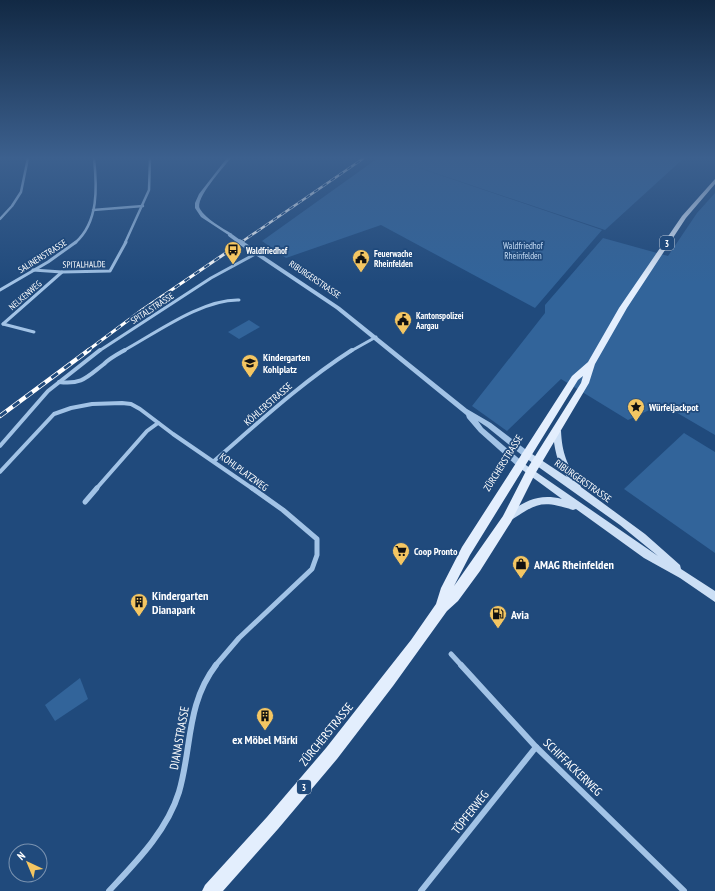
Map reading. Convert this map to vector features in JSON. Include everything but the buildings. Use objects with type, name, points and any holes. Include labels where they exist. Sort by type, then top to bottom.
[{"type":"main road","name":"ZÜRCHERSTRASSE","points":[[211,891],[271,825],[324,763],[369,706],[442,607],[454,597],[476,567],[506,519],[531,472],[585,383],[591,364],[623,308],[684,217],[699,200]]},
{"type":"main road","name":"ZÜRCHERSTRASSE","points":[[442,607],[445,592],[466,551],[575,378],[591,364]]},
{"type":"main road","points":[[557,431],[558,450],[561,462],[579,490]]},
{"type":"main road","name":"RIBURGERSTRASSE","points":[[524,459],[537,462],[579,490],[656,547],[684,575]]},
{"type":"main road","name":"RIBURGERSTRASSE","points":[[524,459],[531,472],[579,508],[647,555],[684,575],[715,597]]},
{"type":"main road","name":"RIBURGERSTRASSE","points":[[506,519],[530,502],[539,499],[549,499],[579,508]]},
{"type":"street","points":[[0,219],[16,200]]},
{"type":"street","name":"SALINENSTRASSE","points":[[0,290],[76,243],[86,231],[93,210],[95,200]]},
{"type":"street","name":"SPITALHALDE","points":[[33,270],[62,272],[110,271],[120,255],[145,200]]},
{"type":"street","name":"RIBURGERSTRASSE","points":[[199,200],[197,208],[203,216],[257,254],[310,288],[376,337],[465,411],[489,425],[524,459]]},
{"type":"street","points":[[93,210],[143,206]]},
{"type":"street","name":"SPITALSTRASSE","points":[[0,446],[35,405],[59,382],[100,350],[155,313],[233,265],[257,254]]},
{"type":"street","name":"NELKENWEG","points":[[34,332],[3,324],[62,272]]},
{"type":"street","points":[[59,382],[69,384],[87,379],[111,358],[199,310],[232,298],[239,300]]},
{"type":"street","name":"KÖHLERSTRASSE","points":[[214,461],[301,386],[344,356],[376,337]]},
{"type":"street","name":"KOHLPLATZWEG","points":[[0,472],[54,414],[66,408],[107,402],[132,404],[302,525],[317,539]]},
{"type":"street","name":"RIBURGERSTRASSE","points":[[465,411],[481,430],[524,459]]},
{"type":"street","points":[[86,502],[147,431],[158,423]]},
{"type":"street","name":"DIANASTRASSE","points":[[109,891],[151,845],[172,809],[183,777],[195,708],[203,686],[224,653],[312,569],[317,555],[317,539]]},
{"type":"street","name":"SCHIFFACKERWEG","points":[[451,654],[536,747],[684,891]]},
{"type":"street","name":"TÖPFERWEG","points":[[421,891],[536,747]]},
{"type":"green space","name":"Waldfriedhof Rheinfelden","points":[[320,200],[512,200],[602,230],[535,308],[381,225],[286,258],[262,241]]},
{"type":"green space","name":"Waldfriedhof Rheinfelden","points":[[514,200],[638,200],[605,230]]},
{"type":"green space","points":[[709,200],[715,200],[715,435],[662,404],[628,420],[561,379],[507,431],[472,406],[545,313],[545,305],[603,238],[668,256],[697,213]]},
{"type":"green space","points":[[249,320],[260,327],[239,339],[228,332]]},
{"type":"green space","points":[[684,433],[715,452],[715,553],[624,489]]},
{"type":"green space","points":[[80,678],[88,699],[55,721],[45,705]]},
{"type":"railway","points":[[240,243],[303,200]]},
{"type":"railway","points":[[87,351],[142,310],[242,242]]},
{"type":"railway","points":[[0,416],[89,350]]},
{"type":"place","name":"Waldfriedhof","points":[[233,265]]},
{"type":"place","name":"Feuerwache Rheinfelden","points":[[361,273]]},
{"type":"place","name":"Kantonspolizei Aargau","points":[[403,335]]},
{"type":"place","name":"Kindergarten Kohlplatz","points":[[250,378]]},
{"type":"place","name":"Würfeljackpot","points":[[636,422]]},
{"type":"place","name":"Coop Pronto","points":[[401,566]]},
{"type":"place","name":"AMAG Rheinfelden","points":[[521,579]]},
{"type":"place","name":"Kindergarten Dianapark","points":[[139,617]]},
{"type":"place","name":"Avia","points":[[498,629]]},
{"type":"place","name":"ex Möbel Märki","points":[[265,731]]}]
